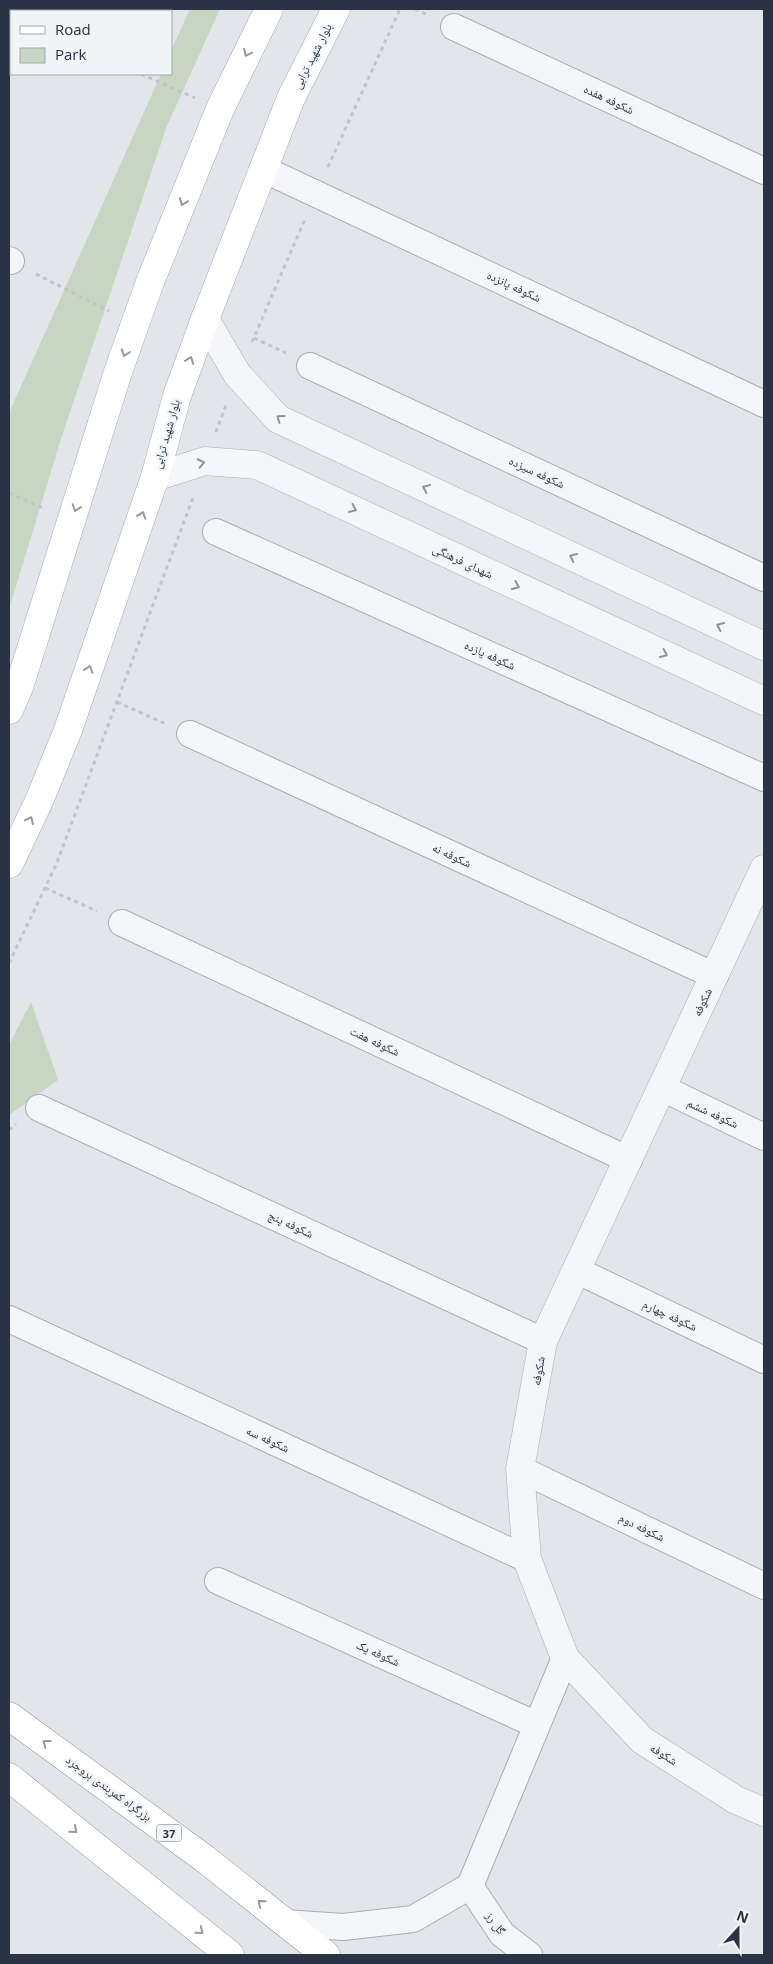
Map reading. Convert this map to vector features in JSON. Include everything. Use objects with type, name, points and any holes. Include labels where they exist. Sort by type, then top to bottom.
[{"type":"main road","points":[[9,710],[19,687],[118,372],[220,109],[269,9]]},
{"type":"main road","name":"بلوار شهید ترابی","points":[[9,864],[39,801],[68,730],[155,477],[177,396],[205,319],[291,98],[336,9]]},
{"type":"main road","name":"بزرگراه کمربندی بروجرد","points":[[9,1716],[205,1859],[326,1955]]},
{"type":"main road","points":[[9,1777],[230,1955]]},
{"type":"main road","points":[[9,1806],[45,1806]]},
{"type":"street","name":"شکوفه هفده","points":[[454,27],[764,171]]},
{"type":"street","name":"شکوفه پانزده","points":[[263,169],[764,404]]},
{"type":"street","points":[[205,319],[238,374],[278,419],[764,646]]},
{"type":"street","name":"شکوفه سیزده","points":[[310,366],[764,578]]},
{"type":"street","name":"شهدای فرهنگی","points":[[155,477],[206,461],[257,465],[764,701]]},
{"type":"street","name":"شکوفه یازده","points":[[216,532],[764,778]]},
{"type":"street","name":"شکوفه نه","points":[[190,734],[714,976]]},
{"type":"street","name":"شکوفه","points":[[764,869],[758,901],[714,976],[543,1341],[520,1469],[527,1559],[565,1658],[642,1740],[736,1800],[764,1812]]},
{"type":"street","name":"شکوفه هفت","points":[[122,923],[629,1160]]},
{"type":"street","name":"شکوفه ششم","points":[[662,1088],[764,1137]]},
{"type":"street","name":"شکوفه پنج","points":[[39,1108],[543,1341]]},
{"type":"street","name":"شکوفه چهارم","points":[[576,1270],[764,1360]]},
{"type":"street","name":"شکوفه سه","points":[[9,1319],[527,1559]]},
{"type":"street","name":"شکوفه دوم","points":[[520,1469],[764,1586]]},
{"type":"street","name":"شکوفه یک","points":[[218,1581],[537,1725]]},
{"type":"street","points":[[285,1923],[343,1927],[413,1919],[470,1886],[565,1658]]},
{"type":"street","name":"گل رز","points":[[470,1886],[502,1934],[529,1955]]},
{"type":"path","points":[[143,75],[220,109]]},
{"type":"path","points":[[10,260],[136,324]]},
{"type":"path","points":[[9,493],[72,521]]},
{"type":"path","points":[[117,702],[190,734]]},
{"type":"path","points":[[45,888],[122,923]]},
{"type":"green space","points":[[190,9],[220,9],[167,126],[61,439],[9,609],[9,413],[161,75],[172,75],[172,49]]},
{"type":"green space","points":[[31,1002],[58,1080],[9,1115],[9,1045]]}]
